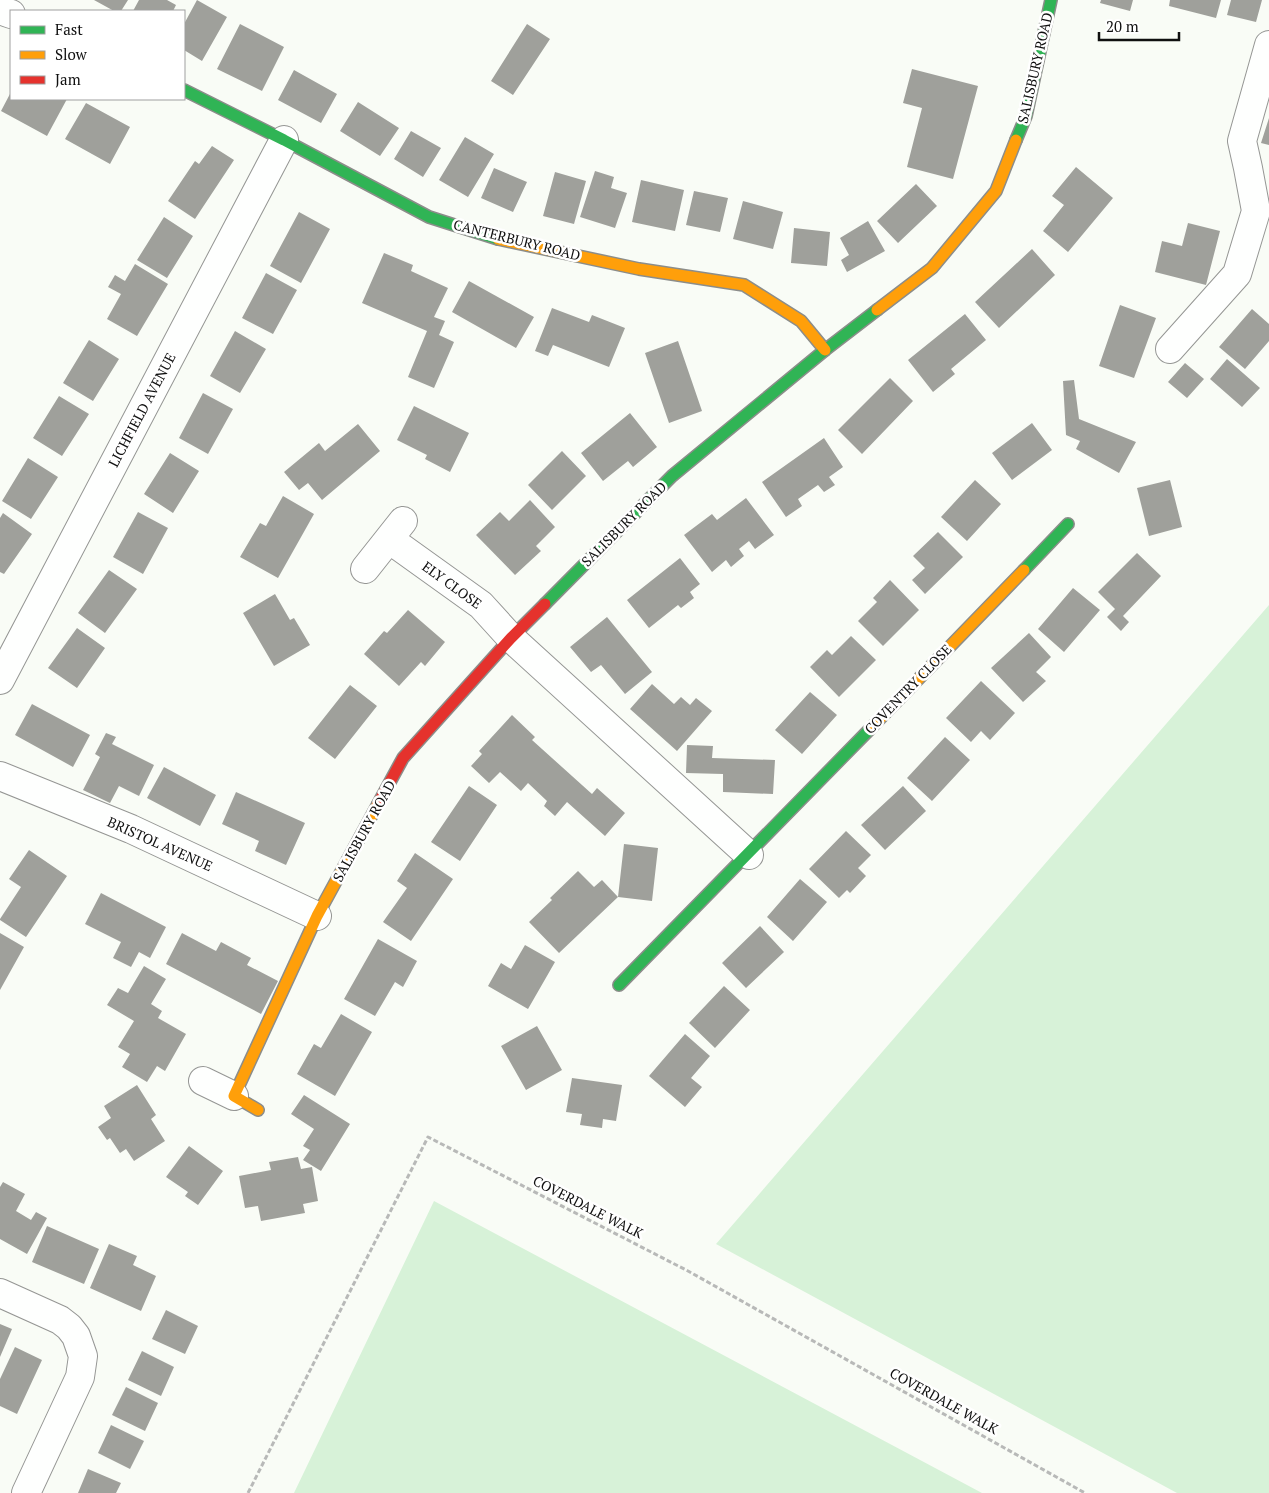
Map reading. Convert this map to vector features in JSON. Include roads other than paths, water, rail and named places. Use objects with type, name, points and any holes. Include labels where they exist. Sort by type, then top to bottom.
[{"type":"street","name":"SALISBURY ROAD","points":[[234,1096],[318,916],[403,758],[511,638],[672,476],[825,350],[932,268],[996,191],[1026,116],[1051,0]]},
{"type":"street","points":[[1170,350],[1237,274],[1256,211],[1242,141],[1269,45]]},
{"type":"street","name":"CANTERBURY ROAD","points":[[185,90],[284,140],[429,217],[499,239],[639,269],[744,285],[801,322],[825,350]]},
{"type":"street","name":"LICHFIELD AVENUE","points":[[0,680],[284,140]]},
{"type":"street","name":"COVENTRY CLOSE","points":[[619,985],[749,855],[1068,524]]},
{"type":"street","name":"ELY CLOSE","points":[[365,569],[396,530],[481,605],[511,638]]},
{"type":"street","points":[[511,638],[749,855]]},
{"type":"street","name":"BRISTOL AVENUE","points":[[4,786],[131,829],[318,916]]},
{"type":"street","points":[[203,1081],[258,1110]]},
{"type":"street","points":[[0,1293],[60,1320],[70,1327],[76,1336],[83,1356],[80,1377],[26,1493]]}]
